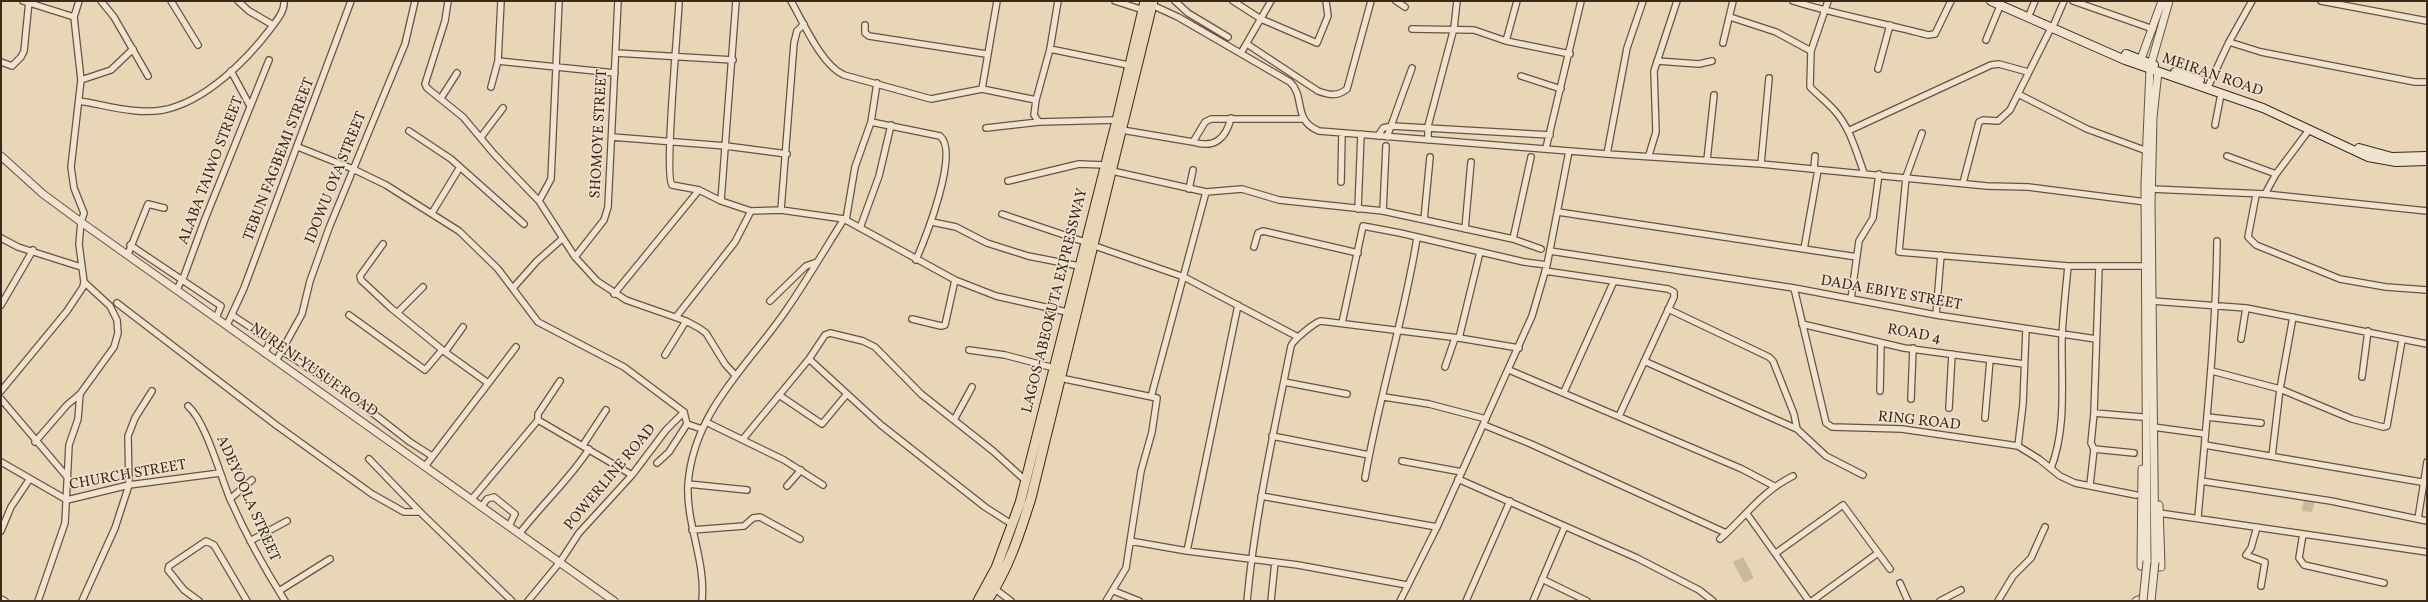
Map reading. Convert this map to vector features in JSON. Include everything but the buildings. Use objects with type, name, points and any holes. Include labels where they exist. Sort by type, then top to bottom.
[{"type":"highway","name":"LAGOS-ABEOKUTA EXPRESSWAY","points":[[987,601],[995,589],[1013,550],[1031,498],[1060,378],[1104,164],[1117,120],[1128,65],[1148,4]]},
{"type":"highway","name":"LAGOS-ABEOKUTA EXPRESSWAY","points":[[978,601],[996,568],[1013,525],[1026,481],[1079,266],[1112,171],[1148,4]]},
{"type":"main road","name":"MEIRAN ROAD","points":[[1991,1],[2030,13],[2052,26],[2141,59],[2153,68]]},
{"type":"main road","name":"MEIRAN ROAD","points":[[2001,3],[2153,68],[2266,104],[2360,148],[2396,157],[2427,156]]},
{"type":"main road","name":"MEIRAN ROAD","points":[[2208,86],[2221,94],[2263,108],[2376,159],[2402,163],[2427,162]]},
{"type":"street","points":[[35,442],[67,405],[80,394],[114,347],[118,333],[117,320],[110,306],[84,282],[81,267],[79,244],[81,222],[84,213],[75,193],[71,167],[79,101],[80,80],[74,17],[79,1]]},
{"type":"street","points":[[101,1],[114,17],[148,76]]},
{"type":"street","points":[[171,1],[198,45]]},
{"type":"street","points":[[238,1],[249,11],[273,25]]},
{"type":"street","points":[[79,101],[133,110],[165,110],[197,96],[231,71],[260,43],[281,12],[284,1]]},
{"type":"street","name":"TEBUN FAGBEMI STREET","points":[[227,326],[298,147],[352,1]]},
{"type":"street","name":"IDOWU OYA STREET","points":[[276,361],[302,314],[312,274],[353,169],[405,44],[415,1]]},
{"type":"street","points":[[448,1],[445,21],[425,84],[427,88],[463,117],[539,201],[562,239],[575,257],[597,281],[614,294],[686,321],[706,333],[725,364],[735,374]]},
{"type":"street","points":[[491,87],[498,61],[500,1]]},
{"type":"street","points":[[539,201],[551,180],[556,108],[559,1]]},
{"type":"street","name":"SHOMOYE STREET","points":[[575,257],[606,214],[612,137],[618,1]]},
{"type":"street","points":[[721,201],[733,60],[736,1]]},
{"type":"street","points":[[791,1],[826,60],[835,70],[844,75],[936,99],[982,89],[1036,100]]},
{"type":"street","points":[[982,89],[986,54],[997,1]]},
{"type":"street","points":[[1039,122],[1034,115],[1036,100],[1050,49],[1058,1]]},
{"type":"street","points":[[1116,1],[1148,4],[1178,16],[1267,67],[1293,85],[1302,119]]},
{"type":"street","points":[[1175,1],[1188,13],[1228,37]]},
{"type":"street","points":[[1232,1],[1261,19],[1317,43],[1328,16],[1326,1]]},
{"type":"street","points":[[1241,53],[1271,1]]},
{"type":"street","points":[[1247,44],[1318,91],[1331,95],[1341,93],[1346,88],[1371,1]]},
{"type":"street","points":[[1396,1],[1405,7]]},
{"type":"street","points":[[1428,140],[1428,126],[1454,28],[1458,1]]},
{"type":"street","points":[[1506,41],[1517,1]]},
{"type":"street","points":[[1546,148],[1570,54],[1581,1]]},
{"type":"street","points":[[1607,154],[1627,48],[1643,1]]},
{"type":"street","points":[[1650,156],[1656,132],[1654,71],[1677,1]]},
{"type":"street","points":[[1723,43],[1733,1]]},
{"type":"street","points":[[1793,1],[1824,11],[1932,35],[1951,1]]},
{"type":"street","points":[[1828,1],[1811,51],[1810,87],[1836,112],[1848,131],[1864,173]]},
{"type":"street","points":[[2030,13],[2035,1]]},
{"type":"street","points":[[1963,183],[1979,122],[1983,120],[2001,120],[2010,110],[2064,1]]},
{"type":"street","points":[[2072,1],[2153,29]]},
{"type":"street","points":[[2141,59],[2162,1]]},
{"type":"street","points":[[2144,601],[2148,528],[2146,452],[2146,151],[2153,68],[2169,1]]},
{"type":"street","points":[[2208,86],[2229,42],[2252,1]]},
{"type":"street","points":[[2320,1],[2427,21]]},
{"type":"street","points":[[1,62],[12,66],[21,57],[26,2],[74,17]]},
{"type":"street","points":[[679,3],[677,56],[670,141],[670,183],[675,186],[699,190],[721,201],[751,211],[781,210],[845,220],[955,280],[996,296],[1067,312]]},
{"type":"street","points":[[1986,40],[2001,3]]},
{"type":"street","points":[[1730,17],[1776,32],[1811,51]]},
{"type":"street","points":[[781,210],[787,154],[794,43],[797,31],[804,24]]},
{"type":"street","points":[[865,25],[865,33],[869,36],[986,54]]},
{"type":"street","points":[[1878,69],[1890,25]]},
{"type":"street","points":[[1412,29],[1454,28],[1474,30],[1506,41],[1570,54]]},
{"type":"street","points":[[2229,42],[2261,52],[2415,82],[2427,82]]},
{"type":"street","points":[[80,80],[111,70],[132,49]]},
{"type":"street","points":[[1050,49],[1128,65]]},
{"type":"street","points":[[616,53],[733,60]]},
{"type":"street","name":"ALABA TAIWO STREET","points":[[177,289],[183,280],[269,60]]},
{"type":"street","points":[[498,61],[615,73]]},
{"type":"street","points":[[1657,61],[1699,64],[1712,61]]},
{"type":"street","points":[[1848,131],[1991,65],[2000,64],[2028,72]]},
{"type":"street","points":[[1387,137],[1412,68]]},
{"type":"street","points":[[2136,601],[2141,599],[2151,601],[2155,562],[2154,454],[2152,427],[2151,189],[2153,68]]},
{"type":"street","points":[[231,71],[250,106]]},
{"type":"street","points":[[441,98],[457,72]]},
{"type":"street","points":[[1521,76],[1561,90]]},
{"type":"street","points":[[1761,164],[1769,78]]},
{"type":"street","points":[[702,601],[701,567],[692,530],[688,484],[702,429],[709,412],[735,374],[788,308],[845,220],[855,167],[871,122],[877,83]]},
{"type":"street","points":[[2018,94],[2088,129],[2146,151]]},
{"type":"street","points":[[2214,125],[2221,94]]},
{"type":"street","points":[[1707,160],[1714,95]]},
{"type":"street","points":[[481,137],[503,108]]},
{"type":"street","points":[[1193,142],[1205,122],[1211,118],[1302,119],[1319,131],[1879,174],[1987,186],[2028,187],[2146,202]]},
{"type":"street","points":[[1122,130],[1207,145],[1217,143],[1226,133],[1231,118]]},
{"type":"street","points":[[986,128],[1039,122],[1117,120]]},
{"type":"street","points":[[871,122],[940,136],[944,139],[946,144],[943,181],[932,222],[916,260]]},
{"type":"street","points":[[860,228],[879,176],[891,125]]},
{"type":"street","points":[[1378,136],[1383,128],[1392,126],[1428,126],[1550,135]]},
{"type":"street","points":[[2265,194],[2276,174],[2309,130]]},
{"type":"street","points":[[409,131],[460,167],[524,224]]},
{"type":"street","points":[[1341,182],[1342,133]]},
{"type":"street","points":[[1922,133],[1906,177],[1898,250],[1901,253],[2068,266],[2147,266]]},
{"type":"street","points":[[1358,209],[1361,134]]},
{"type":"street","points":[[612,137],[726,146],[787,154]]},
{"type":"street","points":[[1383,211],[1386,146]]},
{"type":"street","points":[[298,147],[353,169],[432,213],[463,234],[498,269],[538,322],[624,367],[684,412],[687,424],[669,452],[657,463]]},
{"type":"street","points":[[1400,601],[1437,527],[1519,348],[1532,316],[1550,252],[1569,151]]},
{"type":"street","name":"NURENI YUSUF ROAD","points":[[1,156],[43,194],[81,222],[177,289],[264,353],[426,465],[614,601]]},
{"type":"street","points":[[1804,249],[1816,169],[1815,156]]},
{"type":"street","points":[[2228,156],[2276,174]]},
{"type":"street","points":[[1424,220],[1430,157]]},
{"type":"street","points":[[1513,239],[1531,158]]},
{"type":"street","points":[[1465,229],[1470,162]]},
{"type":"street","points":[[1008,181],[1079,164],[1104,164]]},
{"type":"street","points":[[432,213],[460,167]]},
{"type":"street","points":[[1189,189],[1193,170]]},
{"type":"street","points":[[1112,171],[1206,192],[1242,189],[1279,200],[1383,211],[1513,239],[1541,249]]},
{"type":"street","points":[[1851,299],[1861,235],[1873,218],[1879,174]]},
{"type":"street","points":[[2151,189],[2256,195],[2265,194],[2427,211]]},
{"type":"street","points":[[614,294],[699,190]]},
{"type":"street","points":[[1151,397],[1206,192]]},
{"type":"street","points":[[2256,195],[2248,237],[2256,245],[2300,265],[2346,281],[2386,287],[2427,290]]},
{"type":"street","points":[[128,254],[130,245],[148,204],[164,208]]},
{"type":"street","points":[[676,317],[735,242],[751,211]]},
{"type":"street","points":[[1558,212],[1857,257]]},
{"type":"street","points":[[1002,214],[1184,277],[1298,337]]},
{"type":"street","points":[[932,222],[956,227],[992,244],[1028,256],[1079,266]]},
{"type":"street","points":[[1342,323],[1363,226],[1400,233],[1546,268],[1614,281],[1672,289],[1674,297],[1619,416]]},
{"type":"street","points":[[1254,247],[1258,233],[1263,231],[1358,253]]},
{"type":"street","points":[[1,238],[18,247],[33,250],[81,267]]},
{"type":"street","points":[[1365,478],[1369,455],[1384,397],[1397,331],[1410,287],[1418,238]]},
{"type":"street","points":[[512,288],[537,261],[562,239]]},
{"type":"street","points":[[2198,517],[2212,371],[2216,304],[2217,241]]},
{"type":"street","points":[[383,244],[360,276],[361,280],[397,313],[444,351],[488,382]]},
{"type":"street","points":[[130,245],[221,306],[216,318]]},
{"type":"street","points":[[1,305],[33,250]]},
{"type":"street","points":[[1446,368],[1457,338],[1480,252]]},
{"type":"street","name":"DADA EBIYE STREET","points":[[1550,252],[1794,288],[1936,315],[2096,339]]},
{"type":"street","points":[[1936,315],[1941,255]]},
{"type":"street","points":[[770,301],[806,266],[817,262]]},
{"type":"street","points":[[2051,468],[2057,451],[2060,430],[2062,335],[2068,266]]},
{"type":"street","points":[[2090,485],[2094,449],[2091,443],[2094,413],[2099,267]]},
{"type":"street","points":[[912,319],[941,326],[945,325],[955,280]]},
{"type":"street","points":[[1564,392],[1614,281]]},
{"type":"street","points":[[1,391],[67,311],[84,282]]},
{"type":"street","points":[[397,313],[423,287]]},
{"type":"street","name":"RING ROAD","points":[[1794,288],[1826,423],[1832,427],[1902,429],[2018,446],[2039,458],[2060,476],[2075,483],[2136,495]]},
{"type":"street","points":[[2152,301],[2216,304],[2246,308],[2368,331],[2402,340],[2427,344]]},
{"type":"street","points":[[117,303],[353,480],[399,510],[408,513],[420,512]]},
{"type":"street","points":[[1187,552],[1238,305]]},
{"type":"street","points":[[2242,339],[2246,308]]},
{"type":"street","points":[[1668,309],[1769,357],[1773,361],[1794,414],[1797,429]]},
{"type":"street","points":[[232,315],[271,341],[264,353]]},
{"type":"street","points":[[349,315],[425,370],[444,351],[463,328]]},
{"type":"street","points":[[2272,456],[2280,389],[2293,317]]},
{"type":"street","points":[[665,355],[686,321]]},
{"type":"street","points":[[1247,601],[1251,559],[1272,436],[1291,346],[1298,337],[1318,321],[1457,338],[1519,348]]},
{"type":"street","name":"ROAD 4","points":[[1802,324],[1881,343],[2024,364]]},
{"type":"street","points":[[2018,446],[2023,404],[2026,329]]},
{"type":"street","points":[[2362,377],[2368,331]]},
{"type":"street","points":[[743,439],[809,359],[827,333],[863,341],[875,348],[917,390],[993,451],[1026,481]]},
{"type":"street","points":[[2212,371],[2280,389],[2352,419],[2386,427],[2402,340]]},
{"type":"street","points":[[1880,391],[1881,343]]},
{"type":"street","points":[[426,465],[516,347]]},
{"type":"street","points":[[1911,399],[1913,348]]},
{"type":"street","points":[[969,350],[1005,355],[1054,368]]},
{"type":"street","points":[[282,351],[347,393],[410,442],[432,456]]},
{"type":"street","points":[[1949,408],[1952,354]]},
{"type":"street","points":[[809,359],[881,425],[950,480],[1013,525]]},
{"type":"street","points":[[1985,418],[1990,360]]},
{"type":"street","points":[[1644,361],[1797,429],[1826,456],[1863,475]]},
{"type":"street","points":[[1509,370],[1564,392],[1742,469],[1774,486]]},
{"type":"street","points":[[1060,378],[1157,398],[1141,471],[1126,568],[1114,591],[1106,601]]},
{"type":"street","points":[[472,499],[538,420],[538,414],[560,381]]},
{"type":"street","points":[[1284,382],[1347,394]]},
{"type":"street","points":[[954,420],[972,387]]},
{"type":"street","points":[[82,601],[115,528],[129,485],[128,436],[134,418],[152,391]]},
{"type":"street","points":[[38,601],[60,538],[67,500],[69,446],[78,419],[80,394]]},
{"type":"street","points":[[779,395],[822,424],[847,394]]},
{"type":"street","points":[[1384,397],[1429,404],[1485,422],[1726,534]]},
{"type":"street","points":[[1,399],[35,442],[68,478]]},
{"type":"street","name":"ADEYOOLA STREET","points":[[188,406],[199,421],[230,499],[250,541],[285,601]]},
{"type":"street","points":[[583,445],[606,410]]},
{"type":"street","name":"POWERLINE ROAD","points":[[528,601],[560,562],[579,533],[632,475],[666,430],[684,412]]},
{"type":"street","points":[[2094,413],[2142,417]]},
{"type":"street","points":[[2207,417],[2261,424]]},
{"type":"street","points":[[538,420],[632,475]]},
{"type":"street","points":[[706,422],[743,439],[801,470],[823,486]]},
{"type":"street","points":[[687,424],[702,429]]},
{"type":"street","points":[[2152,427],[2205,434]]},
{"type":"street","points":[[1272,436],[1369,455]]},
{"type":"street","points":[[2205,445],[2426,483]]},
{"type":"street","points":[[520,533],[555,490],[575,470],[589,449]]},
{"type":"street","points":[[2094,449],[2134,453]]},
{"type":"street","points":[[2146,452],[2142,463],[2141,566],[2161,567],[2158,470],[2154,454]]},
{"type":"street","points":[[369,459],[420,512],[512,601]]},
{"type":"street","points":[[1402,461],[1462,472]]},
{"type":"street","name":"CHURCH STREET","points":[[1,462],[67,500],[129,485],[220,473]]},
{"type":"street","points":[[2418,518],[2426,483],[2427,462]]},
{"type":"street","points":[[787,486],[801,470]]},
{"type":"street","points":[[1720,539],[1747,514],[1756,501],[1774,486],[1793,476]]},
{"type":"street","points":[[1458,479],[1670,574],[1699,590],[1713,601]]},
{"type":"street","points":[[1,531],[11,507],[30,480]]},
{"type":"street","points":[[230,499],[252,480]]},
{"type":"street","points":[[2201,481],[2332,501],[2427,521]]},
{"type":"street","points":[[688,484],[747,490]]},
{"type":"street","points":[[1261,496],[1437,527]]},
{"type":"street","points":[[482,506],[487,498],[494,497],[515,514],[509,526]]},
{"type":"street","points":[[1466,601],[1510,501]]},
{"type":"street","points":[[1776,553],[1843,506],[1890,569]]},
{"type":"street","points":[[2159,513],[2198,517],[2427,552]]},
{"type":"street","points":[[1747,514],[1810,601],[1878,553]]},
{"type":"street","points":[[692,530],[744,526],[753,518],[760,517],[800,539]]},
{"type":"street","points":[[250,541],[288,521]]},
{"type":"street","points":[[1533,601],[1565,526]]},
{"type":"street","points":[[1998,601],[2013,576],[2031,558],[2045,527]]},
{"type":"street","points":[[2257,527],[2251,548],[2246,555],[2265,562],[2261,586]]},
{"type":"street","points":[[2303,534],[2300,558],[2304,565],[2384,583]]},
{"type":"street","points":[[199,601],[184,590],[168,570],[169,566],[206,541],[214,545],[247,601]]},
{"type":"street","points":[[1130,541],[1187,552],[1275,562],[1407,585]]},
{"type":"street","points":[[279,591],[330,559]]},
{"type":"street","points":[[1271,601],[1275,562]]},
{"type":"street","points":[[1542,579],[1587,601]]},
{"type":"street","points":[[1900,583],[1908,601]]},
{"type":"street","points":[[995,589],[1012,601]]},
{"type":"street","points":[[1940,601],[1961,590]]},
{"type":"street","points":[[1114,591],[1139,601]]},
{"type":"street","points":[[1,599],[5,601]]},
{"type":"shaded area","points":[[2304,498],[2315,501],[2312,512],[2302,511]]},
{"type":"shaded area","points":[[1743,557],[1754,578],[1744,583],[1733,562]]}]
